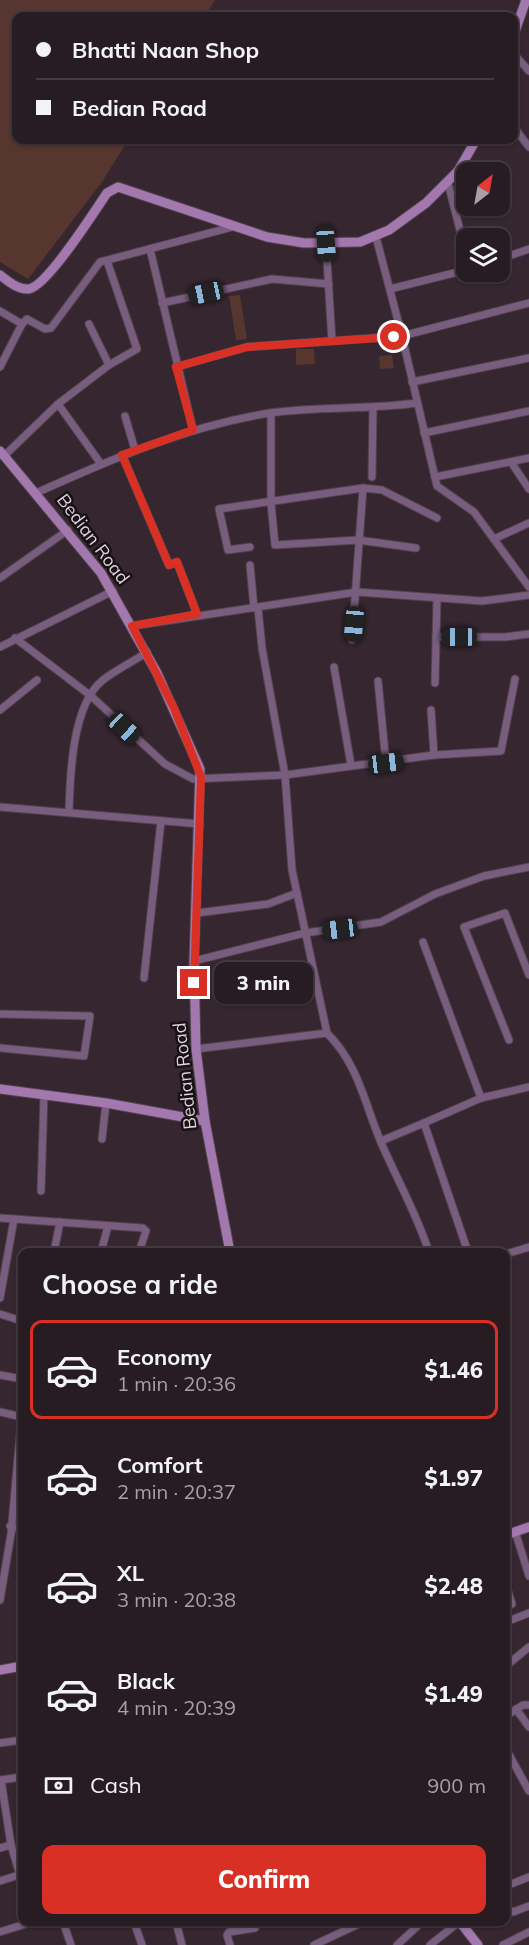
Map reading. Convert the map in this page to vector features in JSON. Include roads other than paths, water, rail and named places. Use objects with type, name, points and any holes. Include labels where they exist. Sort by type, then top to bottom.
[{"type":"main road","points":[[518,23],[526,0]]},
{"type":"main road","points":[[0,275],[20,288],[35,286],[51,272],[107,193],[114,188],[122,188],[289,241],[326,244],[360,242],[376,237],[410,216],[448,183],[474,144]]},
{"type":"main road","name":"Bedian Road","points":[[2,454],[68,531],[112,591],[147,652],[190,743],[201,777],[194,961],[196,1049],[205,1121],[229,1248]]},
{"type":"main road","points":[[0,1089],[106,1103],[205,1121]]},
{"type":"main road","points":[[510,1533],[529,1527]]},
{"type":"main road","points":[[0,1670],[18,1667]]},
{"type":"main road","points":[[463,1926],[478,1945]]},
{"type":"street","points":[[518,58],[529,71]]},
{"type":"street","points":[[518,133],[529,147]]},
{"type":"street","points":[[448,183],[459,228]]},
{"type":"street","points":[[0,366],[22,324],[27,319],[45,329],[51,328],[100,261],[236,226]]},
{"type":"street","points":[[376,237],[437,486],[474,512],[529,587]]},
{"type":"street","points":[[326,244],[332,341]]},
{"type":"street","points":[[150,249],[176,367],[193,430]]},
{"type":"street","points":[[510,256],[529,249]]},
{"type":"street","points":[[2,454],[58,404],[109,365],[137,349],[107,261]]},
{"type":"street","points":[[390,289],[456,272]]},
{"type":"street","points":[[162,303],[272,279],[329,284]]},
{"type":"street","points":[[176,367],[247,347],[402,336],[529,303]]},
{"type":"street","points":[[0,310],[22,324]]},
{"type":"street","points":[[89,324],[109,365]]},
{"type":"street","points":[[412,382],[529,358]]},
{"type":"street","points":[[36,493],[122,455],[193,430],[271,413],[417,403]]},
{"type":"street","points":[[58,404],[101,464]]},
{"type":"street","points":[[372,477],[373,407]]},
{"type":"street","points":[[424,433],[529,411]]},
{"type":"street","points":[[271,413],[271,503],[275,544],[358,540],[416,548]]},
{"type":"street","points":[[125,416],[135,450]]},
{"type":"street","points":[[122,455],[169,565],[177,562],[197,614]]},
{"type":"street","points":[[435,477],[529,458]]},
{"type":"street","points":[[511,462],[529,489]]},
{"type":"street","points":[[352,640],[363,488]]},
{"type":"street","points":[[250,547],[228,550],[219,509],[363,488],[382,490],[437,518]]},
{"type":"street","points":[[494,539],[529,523]]},
{"type":"street","points":[[0,578],[68,531]]},
{"type":"street","points":[[250,565],[262,648],[285,775],[292,870],[327,1033],[345,1051],[381,1141],[406,1191],[427,1248]]},
{"type":"street","points":[[0,647],[112,591]]},
{"type":"street","points":[[132,626],[197,614],[256,608],[274,603],[357,592],[482,601],[529,595]]},
{"type":"street","points":[[435,683],[437,599]]},
{"type":"street","points":[[436,637],[505,637],[529,634]]},
{"type":"street","points":[[15,638],[91,696],[165,764],[193,779],[285,775],[434,755],[501,751],[515,679]]},
{"type":"street","points":[[69,812],[75,737],[91,696],[102,680],[147,652]]},
{"type":"street","points":[[334,667],[351,765]]},
{"type":"street","points":[[0,710],[37,680]]},
{"type":"street","points":[[378,681],[386,763]]},
{"type":"street","points":[[430,710],[434,755]]},
{"type":"street","points":[[0,807],[200,824]]},
{"type":"street","points":[[144,978],[161,821]]},
{"type":"street","points":[[194,961],[306,933],[381,922],[427,898],[474,879],[529,867]]},
{"type":"street","points":[[197,914],[267,904],[297,892]]},
{"type":"street","points":[[509,1040],[464,927],[505,913],[529,975]]},
{"type":"street","points":[[423,942],[481,1098]]},
{"type":"street","points":[[0,1014],[90,1016],[84,1056],[0,1048]]},
{"type":"street","points":[[196,1049],[327,1033]]},
{"type":"street","points":[[381,1141],[481,1098],[529,1087]]},
{"type":"street","points":[[41,1191],[44,1095]]},
{"type":"street","points":[[102,1139],[106,1103]]},
{"type":"street","points":[[424,1123],[467,1248]]},
{"type":"street","points":[[0,1218],[146,1229],[140,1248]]},
{"type":"street","points":[[0,1298],[14,1219]]},
{"type":"street","points":[[55,1248],[60,1222]]},
{"type":"street","points":[[102,1248],[108,1226]]},
{"type":"street","points":[[510,1253],[529,1247]]},
{"type":"street","points":[[0,1314],[18,1320]]},
{"type":"street","points":[[0,1375],[18,1378]]},
{"type":"street","points":[[0,1412],[18,1418]]},
{"type":"street","points":[[0,1600],[18,1479]]},
{"type":"street","points":[[10,1526],[18,1527]]},
{"type":"street","points":[[510,1533],[529,1576]]},
{"type":"street","points":[[510,1620],[529,1613]]},
{"type":"street","points":[[510,1663],[529,1647]]},
{"type":"street","points":[[510,1714],[524,1705],[529,1727]]},
{"type":"street","points":[[0,1743],[18,1741]]},
{"type":"street","points":[[510,1756],[529,1791]]},
{"type":"street","points":[[18,1778],[1,1780],[11,1845],[18,1866]]},
{"type":"street","points":[[0,1848],[11,1845]]},
{"type":"street","points":[[0,1881],[18,1876]]},
{"type":"street","points":[[510,1884],[529,1877]]},
{"type":"street","points":[[510,1910],[513,1912],[529,1906]]},
{"type":"street","points":[[0,1932],[19,1926]]},
{"type":"street","points":[[64,1926],[69,1945]]},
{"type":"street","points":[[135,1926],[142,1945]]},
{"type":"street","points":[[177,1926],[182,1945]]},
{"type":"street","points":[[314,1945],[354,1926]]},
{"type":"street","points":[[397,1945],[418,1926]]},
{"type":"street","points":[[430,1945],[455,1926]]},
{"type":"street","points":[[227,1945],[229,1932],[255,1928]]},
{"type":"street","points":[[502,1945],[529,1932]]}]
